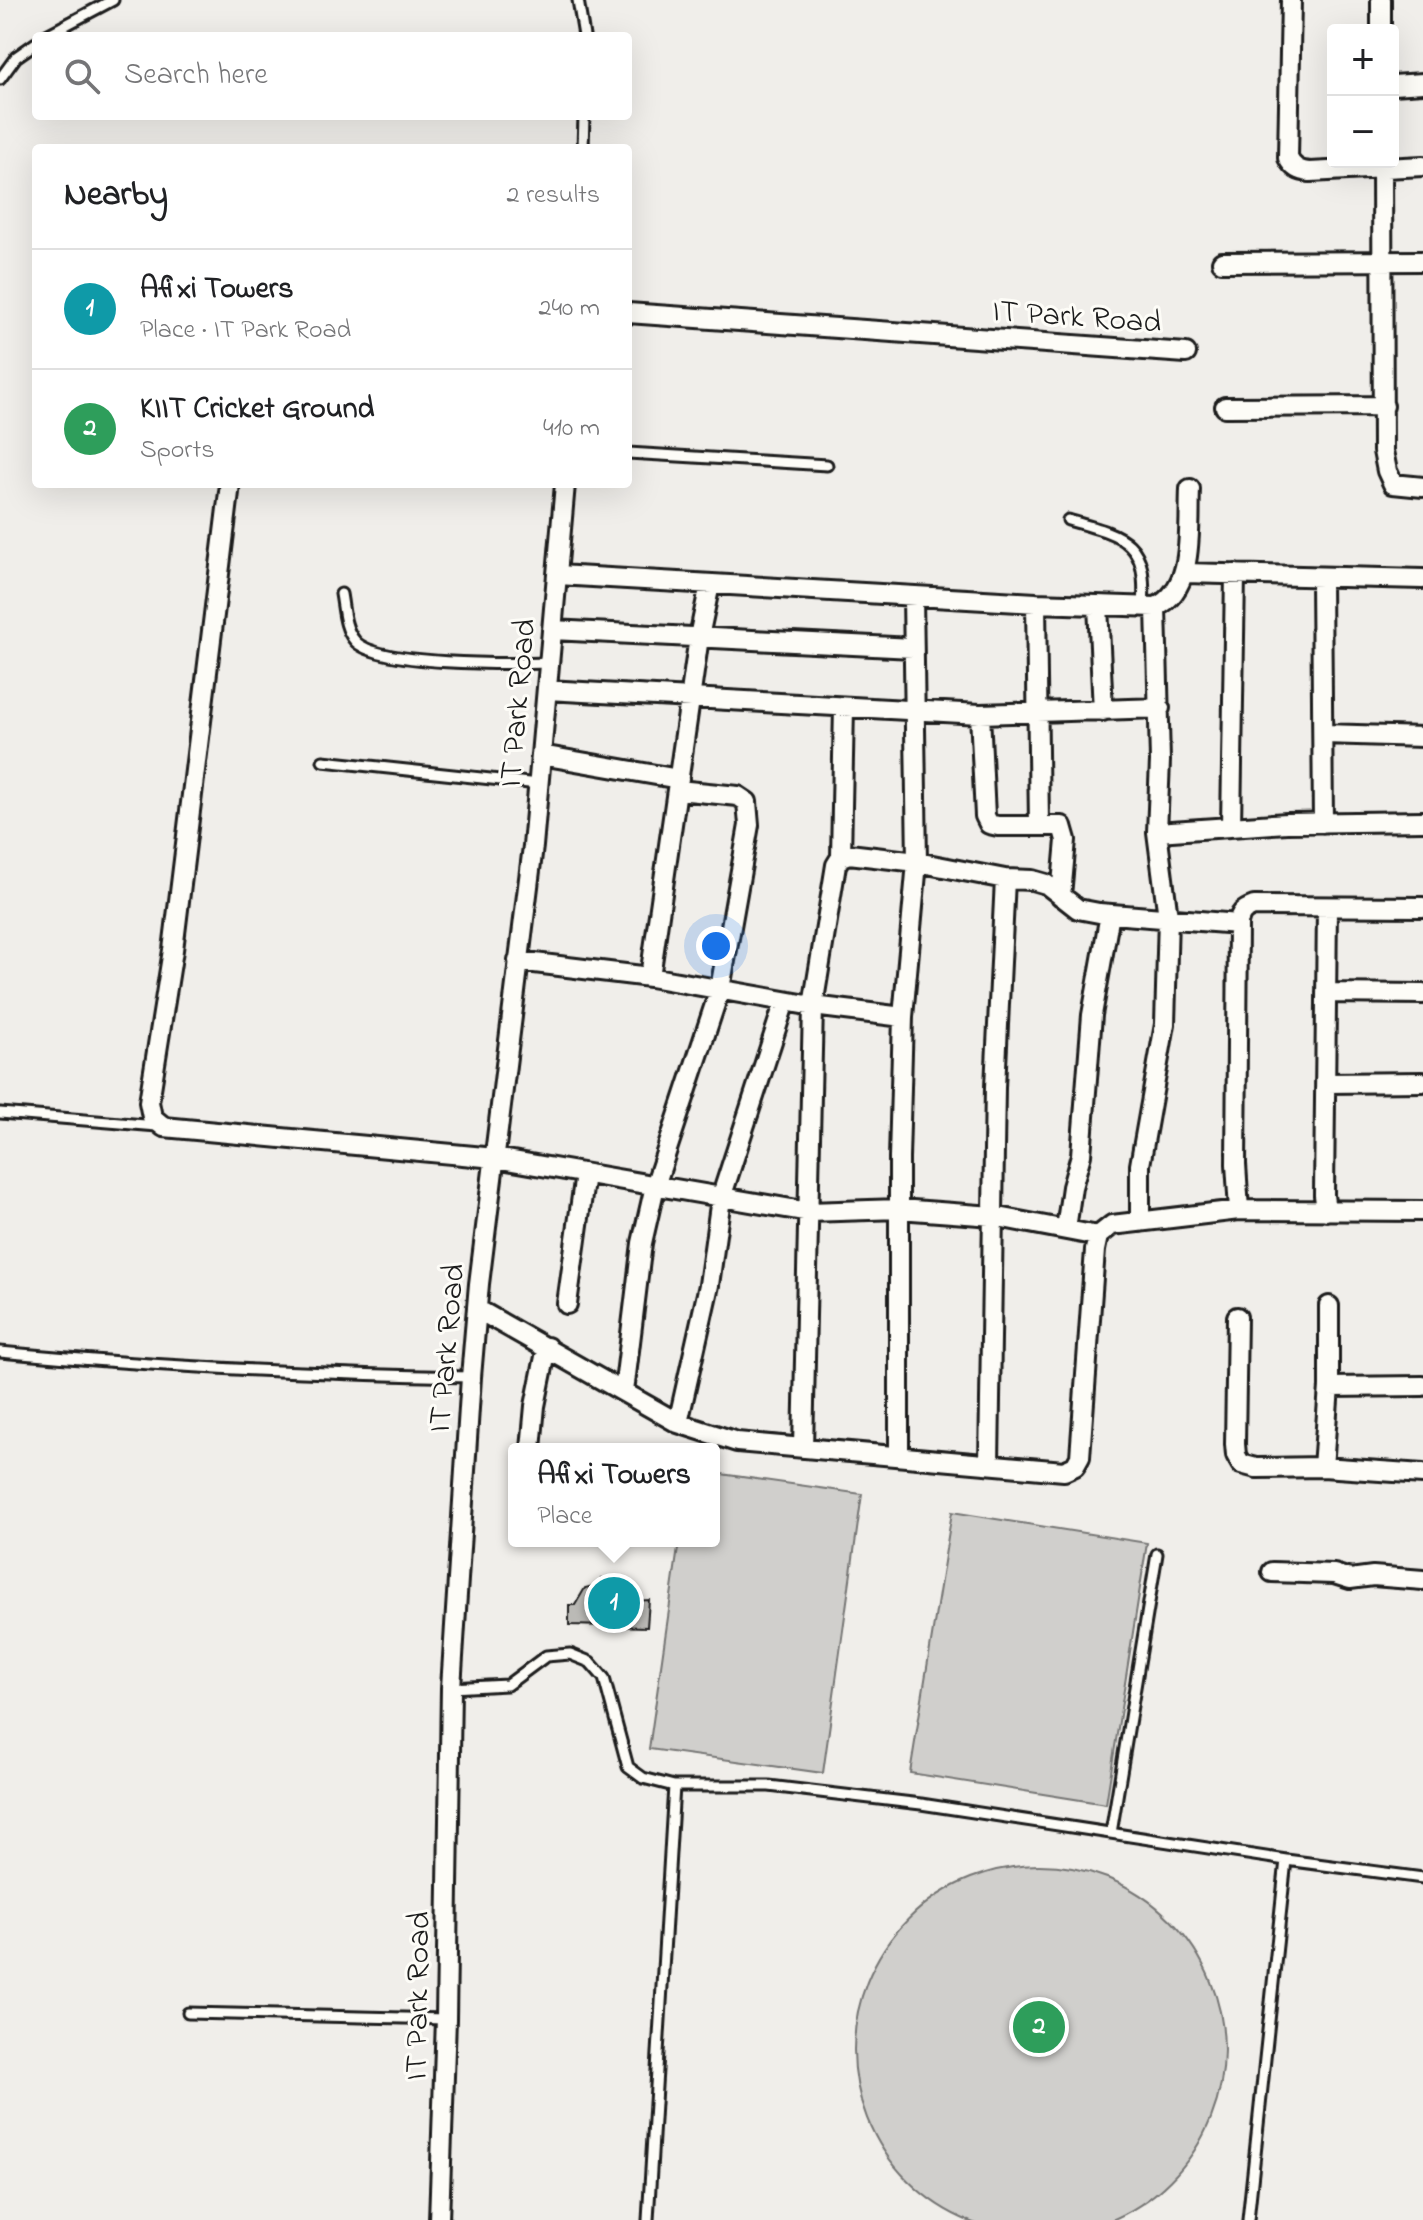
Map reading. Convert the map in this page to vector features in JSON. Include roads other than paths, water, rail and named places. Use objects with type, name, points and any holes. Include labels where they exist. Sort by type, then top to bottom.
[{"type":"street","points":[[1291,0],[1288,158],[1299,171],[1351,168]]},
{"type":"street","points":[[1381,0],[1381,24]]},
{"type":"street","points":[[1399,85],[1423,83]]},
{"type":"street","points":[[1399,165],[1423,166]]},
{"type":"street","points":[[1382,168],[1383,451],[1393,484],[1423,487]]},
{"type":"street","points":[[1222,262],[1423,261]]},
{"type":"street","name":"IT Park Road","points":[[632,313],[1186,353]]},
{"type":"street","points":[[1225,407],[1384,406]]},
{"type":"street","points":[[230,488],[173,950],[149,1102],[152,1117],[164,1127],[495,1158],[809,1212],[899,1209],[993,1216],[1098,1236]]},
{"type":"street","name":"IT Park Road","points":[[439,2220],[446,2019],[451,1688],[471,1377],[538,784],[565,488]]},
{"type":"street","points":[[558,575],[1150,607],[1168,601],[1176,593],[1185,573],[1190,489]]},
{"type":"street","points":[[1185,573],[1423,579]]},
{"type":"street","points":[[1231,827],[1235,574]]},
{"type":"street","points":[[1321,578],[1323,823]]},
{"type":"street","points":[[650,977],[699,637],[710,584]]},
{"type":"street","points":[[899,1456],[903,1017],[917,862],[913,596]]},
{"type":"street","points":[[1036,603],[1039,825]]},
{"type":"street","points":[[1098,605],[1103,711]]},
{"type":"street","points":[[1140,1222],[1140,1165],[1165,1024],[1168,917],[1157,832],[1160,708],[1150,607]]},
{"type":"street","points":[[552,630],[913,648]]},
{"type":"street","points":[[547,690],[980,714],[1160,708]]},
{"type":"street","points":[[803,1448],[813,1006],[836,865],[841,857],[844,707]]},
{"type":"street","points":[[980,714],[985,816],[989,824],[998,826],[1062,826],[1066,832],[1061,896]]},
{"type":"street","points":[[1324,734],[1423,737]]},
{"type":"street","points":[[541,755],[738,796],[747,802],[749,810],[720,989],[655,1186],[642,1243],[624,1392]]},
{"type":"street","points":[[1157,832],[1423,821]]},
{"type":"street","points":[[841,857],[849,854],[917,862],[1046,884],[1078,909],[1238,924]]},
{"type":"street","points":[[989,1463],[995,1087],[1005,879]]},
{"type":"street","points":[[1239,1210],[1236,1164],[1238,924],[1244,909],[1254,906],[1423,907]]},
{"type":"street","points":[[1326,1211],[1327,907]]},
{"type":"street","points":[[1066,1229],[1072,1187],[1081,1155],[1092,1015],[1110,914]]},
{"type":"street","points":[[518,961],[650,977],[813,1006],[903,1017]]},
{"type":"street","points":[[1326,993],[1423,994]]},
{"type":"street","points":[[678,1423],[709,1285],[721,1198],[785,1001]]},
{"type":"street","points":[[1326,1083],[1423,1082]]},
{"type":"street","points":[[567,1304],[585,1174]]},
{"type":"street","points":[[477,1309],[678,1423],[737,1442],[1064,1471],[1075,1466],[1080,1457],[1095,1250],[1098,1236],[1112,1225],[1239,1210],[1423,1211]]},
{"type":"street","points":[[1323,1467],[1329,1387],[1329,1306]]},
{"type":"street","points":[[1237,1317],[1235,1444],[1241,1464],[1256,1468],[1323,1467],[1423,1474]]},
{"type":"street","points":[[532,1443],[535,1406],[547,1347]]},
{"type":"street","points":[[1329,1387],[1423,1386]]},
{"type":"street","points":[[1272,1572],[1334,1574],[1350,1579],[1373,1576],[1423,1580]]},
{"type":"lane","points":[[53,32],[113,0]]},
{"type":"lane","points":[[578,0],[583,32]]},
{"type":"lane","points":[[0,79],[16,57],[32,46]]},
{"type":"lane","points":[[583,144],[584,120]]},
{"type":"lane","points":[[632,453],[827,465]]},
{"type":"lane","points":[[1068,520],[1118,536],[1130,545],[1142,562],[1150,607]]},
{"type":"lane","points":[[341,594],[347,629],[357,643],[385,655],[487,664],[549,663]]},
{"type":"lane","points":[[323,761],[538,784]]},
{"type":"lane","points":[[0,1113],[164,1127]]},
{"type":"lane","points":[[0,1352],[88,1360],[471,1377]]},
{"type":"lane","points":[[1111,1833],[1157,1554]]},
{"type":"lane","points":[[451,1688],[507,1685],[546,1656],[570,1654],[590,1662],[604,1678],[628,1767],[643,1778],[674,1786],[769,1786],[921,1804],[1423,1878]]},
{"type":"lane","points":[[648,2220],[674,1786]]},
{"type":"lane","points":[[1248,2220],[1286,1860]]},
{"type":"lane","points":[[188,2013],[446,2019]]},
{"type":"place","name":"Afixi Towers","points":[[614,1603]]},
{"type":"place","name":"KIIT Cricket Ground","points":[[1039,2027]]}]
